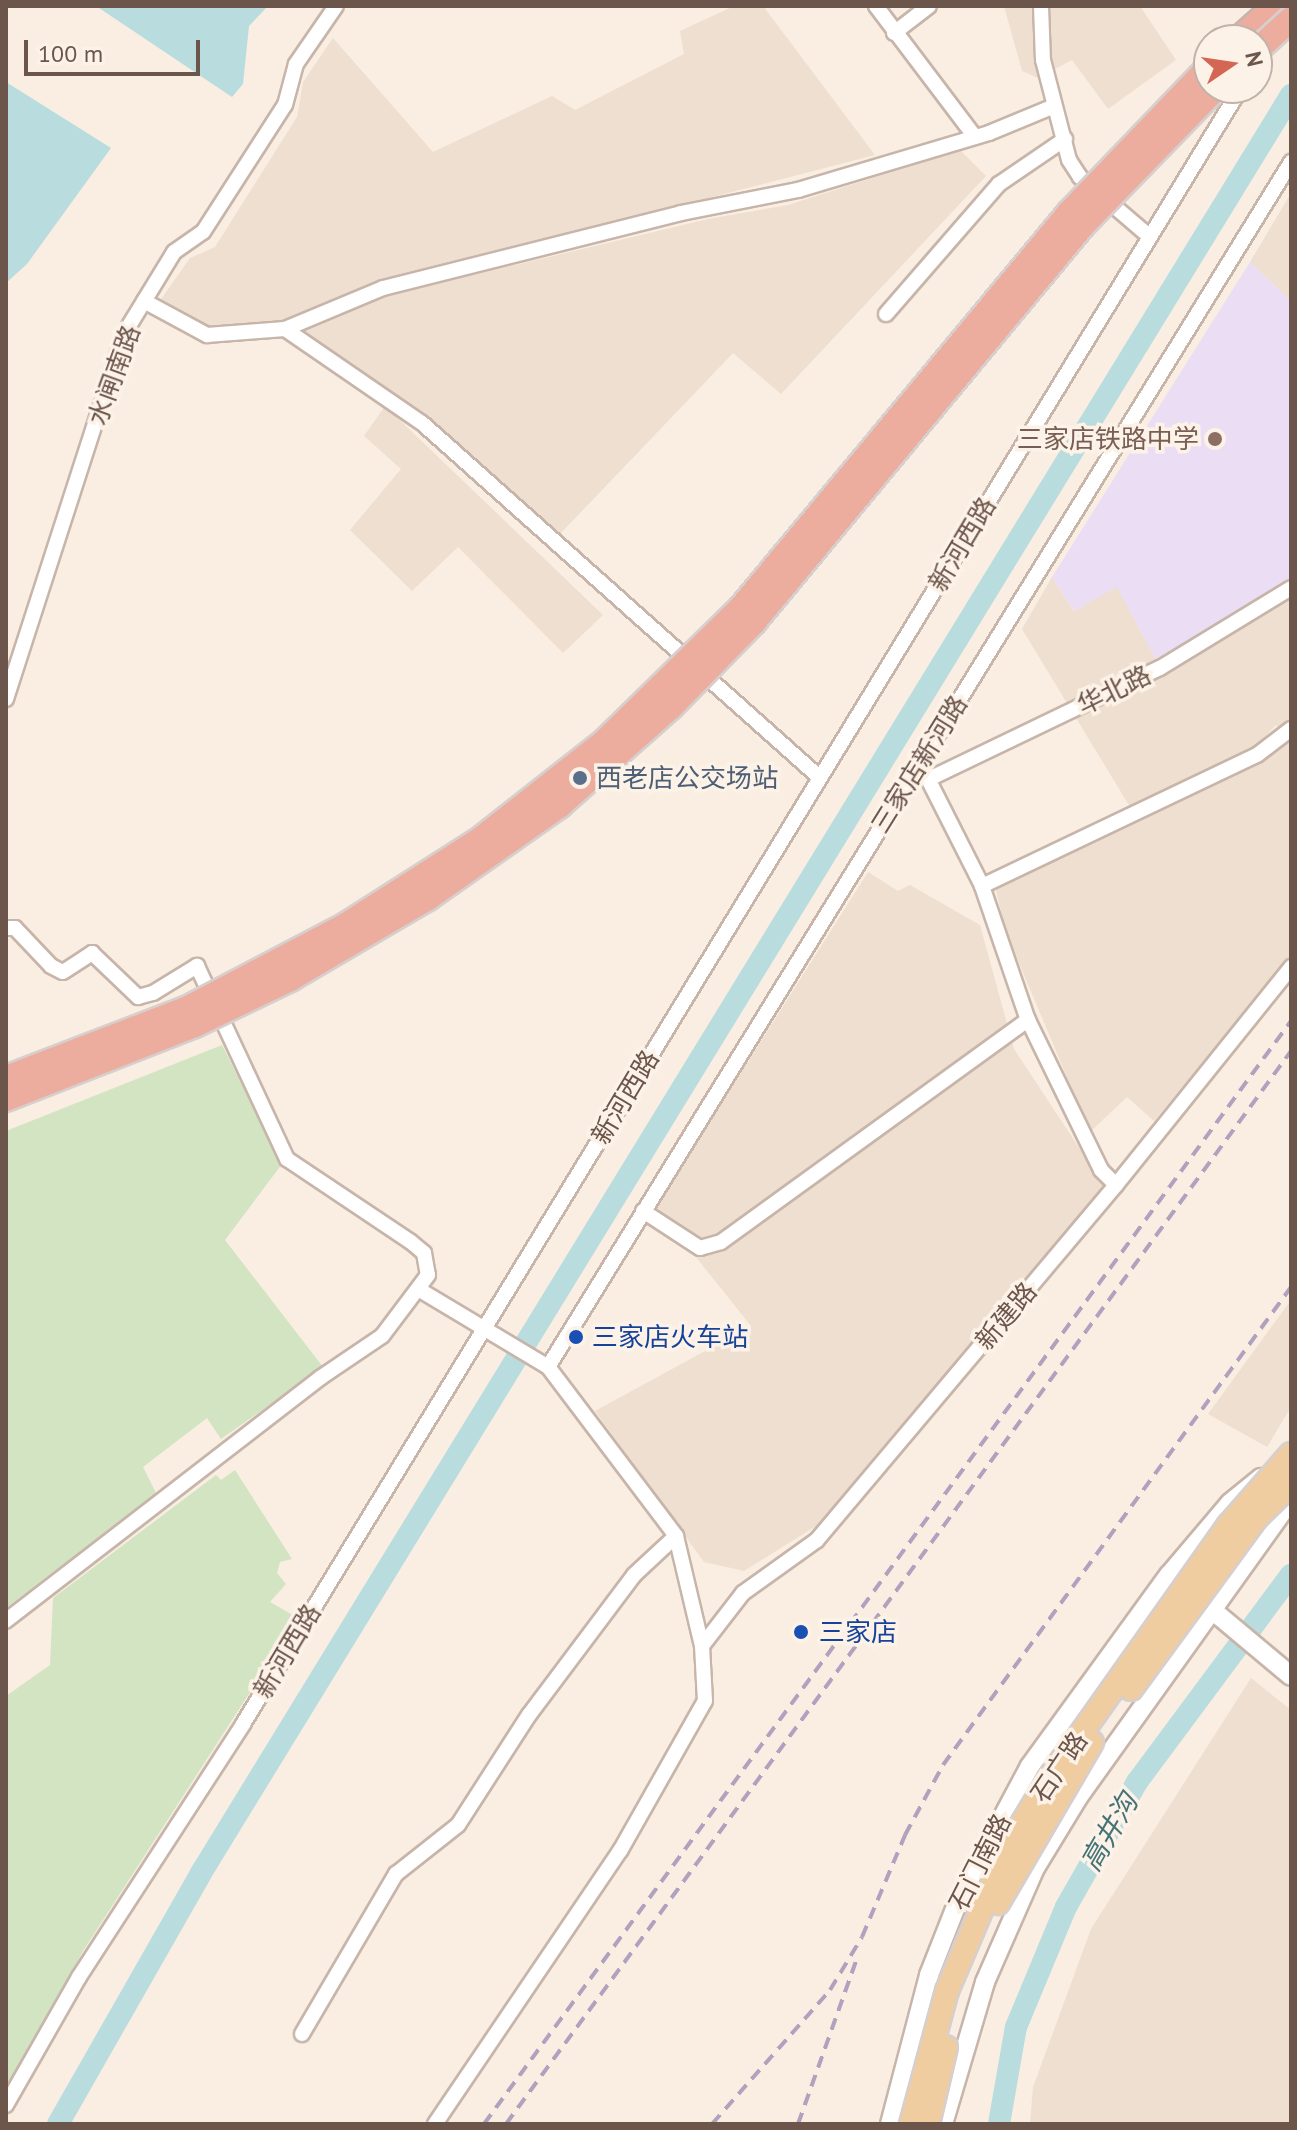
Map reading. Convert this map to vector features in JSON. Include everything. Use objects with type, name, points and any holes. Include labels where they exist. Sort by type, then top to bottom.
[{"type":"highway","points":[[1256,24],[1276,6]]},
{"type":"highway","points":[[6,1078],[186,1009],[346,925],[478,841],[604,742],[740,609],[1069,213],[1193,84]]},
{"type":"highway","points":[[6,1099],[195,1025],[290,979],[428,898],[593,777],[754,622],[1083,225],[1200,104]]},
{"type":"main road","name":"石门南路","points":[[890,2124],[899,2079],[929,1975],[959,1899],[1030,1766],[1200,1537],[1230,1503],[1291,1454]]},
{"type":"main road","name":"石广路","points":[[911,2124],[947,1991],[1008,1847],[1049,1779],[1229,1525],[1291,1454]]},
{"type":"main road","name":"石广路","points":[[928,2124],[953,2022],[985,1927],[1033,1835],[1090,1745],[1256,1518],[1291,1484]]},
{"type":"main road","name":"石门南路","points":[[941,2124],[985,1982],[1035,1868],[1079,1796],[1291,1500]]},
{"type":"main road","points":[[1211,1609],[1284,1671]]},
{"type":"main road","points":[[899,2079],[941,2124]]},
{"type":"street","name":"水闸南路","points":[[6,699],[124,334],[174,252],[203,232],[285,105],[296,64],[336,6]]},
{"type":"street","points":[[876,6],[975,137]]},
{"type":"street","points":[[894,33],[929,6]]},
{"type":"street","points":[[1041,6],[1043,60],[1052,107],[1062,118],[1069,160],[1080,177],[1150,237]]},
{"type":"street","points":[[1291,7],[1283,26],[1291,43]]},
{"type":"street","name":"新河西路","points":[[6,2105],[79,1977],[243,1724],[1231,104]]},
{"type":"street","points":[[144,301],[207,335],[285,329],[383,288],[681,213],[798,190],[975,137],[1052,107]]},
{"type":"street","points":[[886,314],[999,184],[1065,139]]},
{"type":"street","name":"三家店新河路","points":[[548,1367],[1291,162]]},
{"type":"street","points":[[285,329],[422,423],[819,777]]},
{"type":"street","name":"华北路","points":[[931,778],[1160,668],[1291,588]]},
{"type":"street","points":[[982,886],[1257,755],[1291,729]]},
{"type":"street","points":[[920,763],[931,778],[982,886],[1028,1020],[1101,1170],[1116,1185]]},
{"type":"street","points":[[6,928],[15,928],[51,966],[63,972],[92,953],[138,997],[153,993],[197,966],[287,1159],[424,1253],[428,1275],[420,1290],[382,1336],[320,1378],[6,1621]]},
{"type":"street","name":"新建路","points":[[702,1646],[743,1593],[817,1540],[1116,1185],[1291,967]]},
{"type":"street","points":[[643,1211],[700,1248],[721,1242],[1028,1020]]},
{"type":"street","points":[[420,1290],[548,1367],[676,1536],[702,1646],[705,1701],[620,1851],[435,2124]]},
{"type":"street","points":[[302,2034],[396,1874],[458,1825],[529,1715],[634,1575],[676,1536]]},
{"type":"shaded area","points":[[734,6],[763,6],[875,155],[426,271],[283,322],[207,328],[159,302],[190,258],[215,247],[297,117],[303,82],[333,38],[433,152],[552,96],[575,110],[684,54],[680,31]]},
{"type":"shaded area","points":[[1004,6],[1140,6],[1176,60],[1108,109],[1072,60],[1038,78],[1022,71]]},
{"type":"shaded area","points":[[960,150],[986,176],[781,394],[733,353],[560,534],[432,421],[304,336],[305,326],[373,299],[708,219],[788,205]]},
{"type":"shaded area","points":[[1291,193],[1291,301],[1250,262]]},
{"type":"shaded area","name":"三家店铁路中学","points":[[1250,262],[1291,301],[1291,579],[1157,662],[1117,587],[1074,611],[1052,577]]},
{"type":"shaded area","points":[[385,406],[603,615],[563,653],[458,547],[412,591],[350,530],[401,469],[364,436]]},
{"type":"shaded area","points":[[1052,577],[1074,611],[1117,586],[1164,674],[1291,597],[1291,955],[1154,1121],[1127,1097],[1090,1132],[1006,932],[995,886],[1265,760],[1286,744],[1276,725],[1257,745],[1130,807],[1022,629]]},
{"type":"shaded area","points":[[868,872],[898,891],[910,885],[980,925],[1014,1049],[1105,1187],[816,1526],[744,1571],[704,1562],[595,1411],[751,1326],[656,1207]]},
{"type":"shaded area","points":[[1291,1300],[1291,1407],[1267,1447],[1208,1414]]},
{"type":"shaded area","points":[[1251,1678],[1291,1710],[1291,2124],[1030,2124],[1033,2087],[1091,1929]]},
{"type":"green space","points":[[222,1045],[282,1164],[225,1240],[323,1367],[221,1439],[207,1418],[143,1467],[156,1493],[6,1608],[6,1131]]},
{"type":"green space","points":[[235,1470],[292,1559],[280,1562],[277,1573],[286,1584],[270,1602],[298,1618],[83,1951],[6,2092],[6,1696],[50,1665],[53,1598],[216,1475],[221,1480]]},
{"type":"water","points":[[96,6],[268,6],[249,26],[243,84],[232,97]]},
{"type":"water","points":[[6,82],[111,148],[27,264],[6,283]]},
{"type":"waterway","points":[[58,2124],[201,1873],[1291,95]]},
{"type":"waterway","name":"高井沟","points":[[999,2124],[1016,2027],[1066,1907],[1137,1782],[1291,1575]]},
{"type":"railway","points":[[484,2124],[1291,1021]]},
{"type":"railway","points":[[506,2124],[1291,1051]]},
{"type":"railway","points":[[712,2124],[830,1990],[862,1937],[905,1835],[943,1765],[1291,1287]]},
{"type":"railway","points":[[798,2124],[856,1961]]},
{"type":"place","name":"三家店铁路中学","points":[[1215,439]]},
{"type":"place","name":"西老店公交场站","points":[[580,778]]},
{"type":"place","name":"三家店火车站","points":[[576,1337]]},
{"type":"place","name":"三家店","points":[[801,1632]]}]
